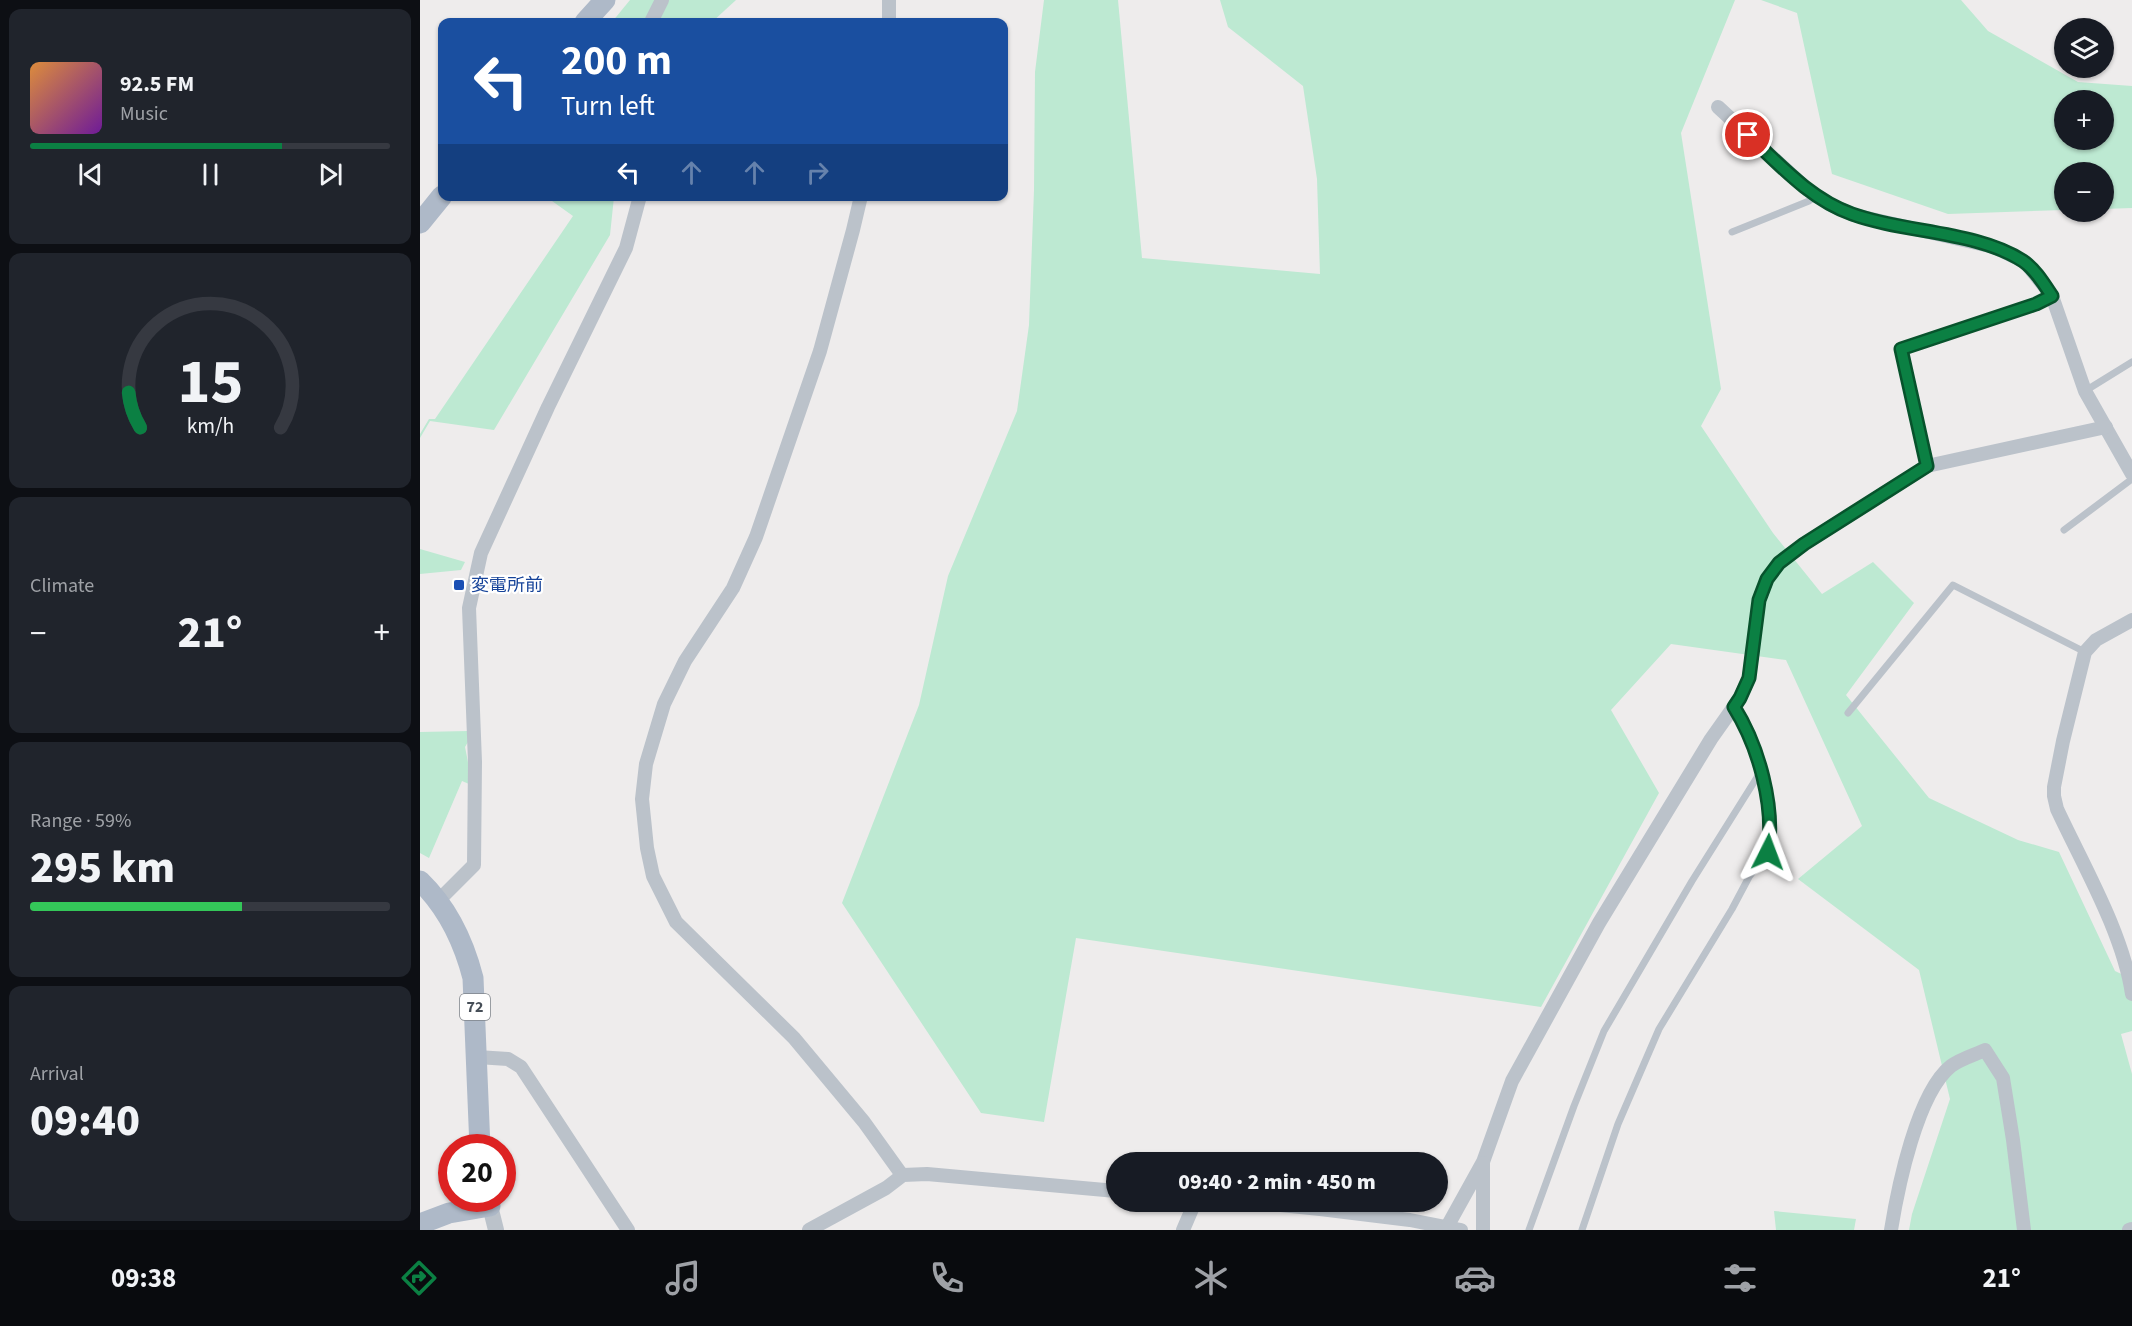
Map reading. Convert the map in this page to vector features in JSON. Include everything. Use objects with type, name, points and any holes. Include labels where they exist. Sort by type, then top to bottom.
[{"type":"main road","points":[[589,18],[605,0]]},
{"type":"main road","points":[[420,223],[438,201]]},
{"type":"main road","name":"72","points":[[420,881],[437,902],[461,941],[473,978],[480,1134]]},
{"type":"main road","points":[[420,1224],[453,1212]]},
{"type":"street","points":[[653,18],[662,0]]},
{"type":"street","points":[[889,0],[889,18]]},
{"type":"street","points":[[1718,107],[1816,196],[1854,215],[1994,247],[2025,262],[2052,296],[2085,391],[2132,474]]},
{"type":"street","points":[[437,902],[474,865],[475,762],[470,608],[481,553],[548,407],[626,248],[639,201]]},
{"type":"street","points":[[860,201],[820,351],[756,537],[733,588],[685,661],[664,704],[646,764],[642,799],[647,848],[653,876],[676,922],[794,1038],[864,1122],[902,1175]]},
{"type":"street","points":[[1442,1227],[1483,1162],[1512,1081],[1599,923],[1711,739],[1740,698],[1749,678],[1759,600],[1767,579],[1779,563],[1804,544],[1927,466],[2106,427]]},
{"type":"street","points":[[2132,620],[2096,640],[2085,652],[2063,741],[2054,796],[2057,808],[2110,922],[2129,975],[2132,994]]},
{"type":"street","points":[[1891,1230],[1905,1158],[1932,1089],[1951,1066],[1985,1050],[2003,1077],[2024,1230]]},
{"type":"street","points":[[477,1057],[508,1059],[521,1067],[628,1230]]},
{"type":"street","points":[[1483,1162],[1483,1230]]},
{"type":"street","points":[[809,1230],[886,1188],[902,1175],[927,1174],[1106,1190]]},
{"type":"street","points":[[492,1212],[496,1230]]},
{"type":"street","points":[[1183,1230],[1190,1212]]},
{"type":"street","points":[[1339,1212],[1410,1220],[1461,1230]]},
{"type":"lane","points":[[1732,232],[1809,201],[1816,196]]},
{"type":"lane","points":[[1927,466],[1901,349],[2036,304],[2052,296]]},
{"type":"lane","points":[[2085,391],[2132,362]]},
{"type":"lane","points":[[2064,530],[2132,479]]},
{"type":"lane","points":[[1848,713],[1953,585],[2085,652]]},
{"type":"lane","points":[[1582,1230],[1618,1124],[1659,1029],[1749,877],[1768,852],[1771,835],[1768,804],[1761,771],[1745,724],[1734,707]]},
{"type":"lane","points":[[1529,1230],[1604,1031],[1692,881],[1761,771]]},
{"type":"green space","points":[[630,0],[736,0],[716,18],[615,18]]},
{"type":"green space","points":[[1044,0],[1118,0],[1142,258],[1320,274],[1317,179],[1303,86],[1228,27],[1220,0],[1735,0],[1681,133],[1721,389],[1701,426],[1773,533],[1822,594],[1873,562],[1914,603],[1846,695],[1929,798],[2018,840],[2059,852],[2115,971],[2132,979],[2132,1031],[2121,1034],[2132,1074],[2132,1230],[1909,1230],[1912,1214],[1950,1099],[1919,970],[1798,879],[1862,826],[1786,660],[1671,644],[1611,710],[1659,793],[1541,1007],[1076,938],[1044,1122],[981,1113],[842,903],[919,705],[948,576],[1017,411],[1029,325],[1035,72]]},
{"type":"green space","points":[[1761,0],[1961,0],[1988,31],[2054,68],[2054,78],[2132,86],[2132,208],[2114,209],[2114,162],[2054,162],[2054,210],[1948,214],[1832,174],[1797,13]]},
{"type":"green space","points":[[552,201],[614,201],[610,235],[494,430],[430,421],[420,438],[429,419],[435,419],[573,216]]},
{"type":"green space","points":[[420,549],[465,562],[461,570],[420,574]]},
{"type":"green space","points":[[468,731],[468,742],[465,747],[470,772],[469,784],[462,781],[429,858],[420,853],[420,732]]},
{"type":"green space","points":[[1774,1211],[1856,1219],[1854,1230],[1776,1230]]},
{"type":"place","name":"変電所前","points":[[459,585]]},
{"type":"route","points":[[1748,135],[1808,190],[1831,205],[1854,215],[1994,247],[2025,262],[2052,296],[2036,304],[1901,349],[1927,466],[1804,544],[1779,563],[1767,579],[1759,600],[1749,678],[1734,707],[1745,724],[1766,790],[1771,835],[1768,852]]}]
